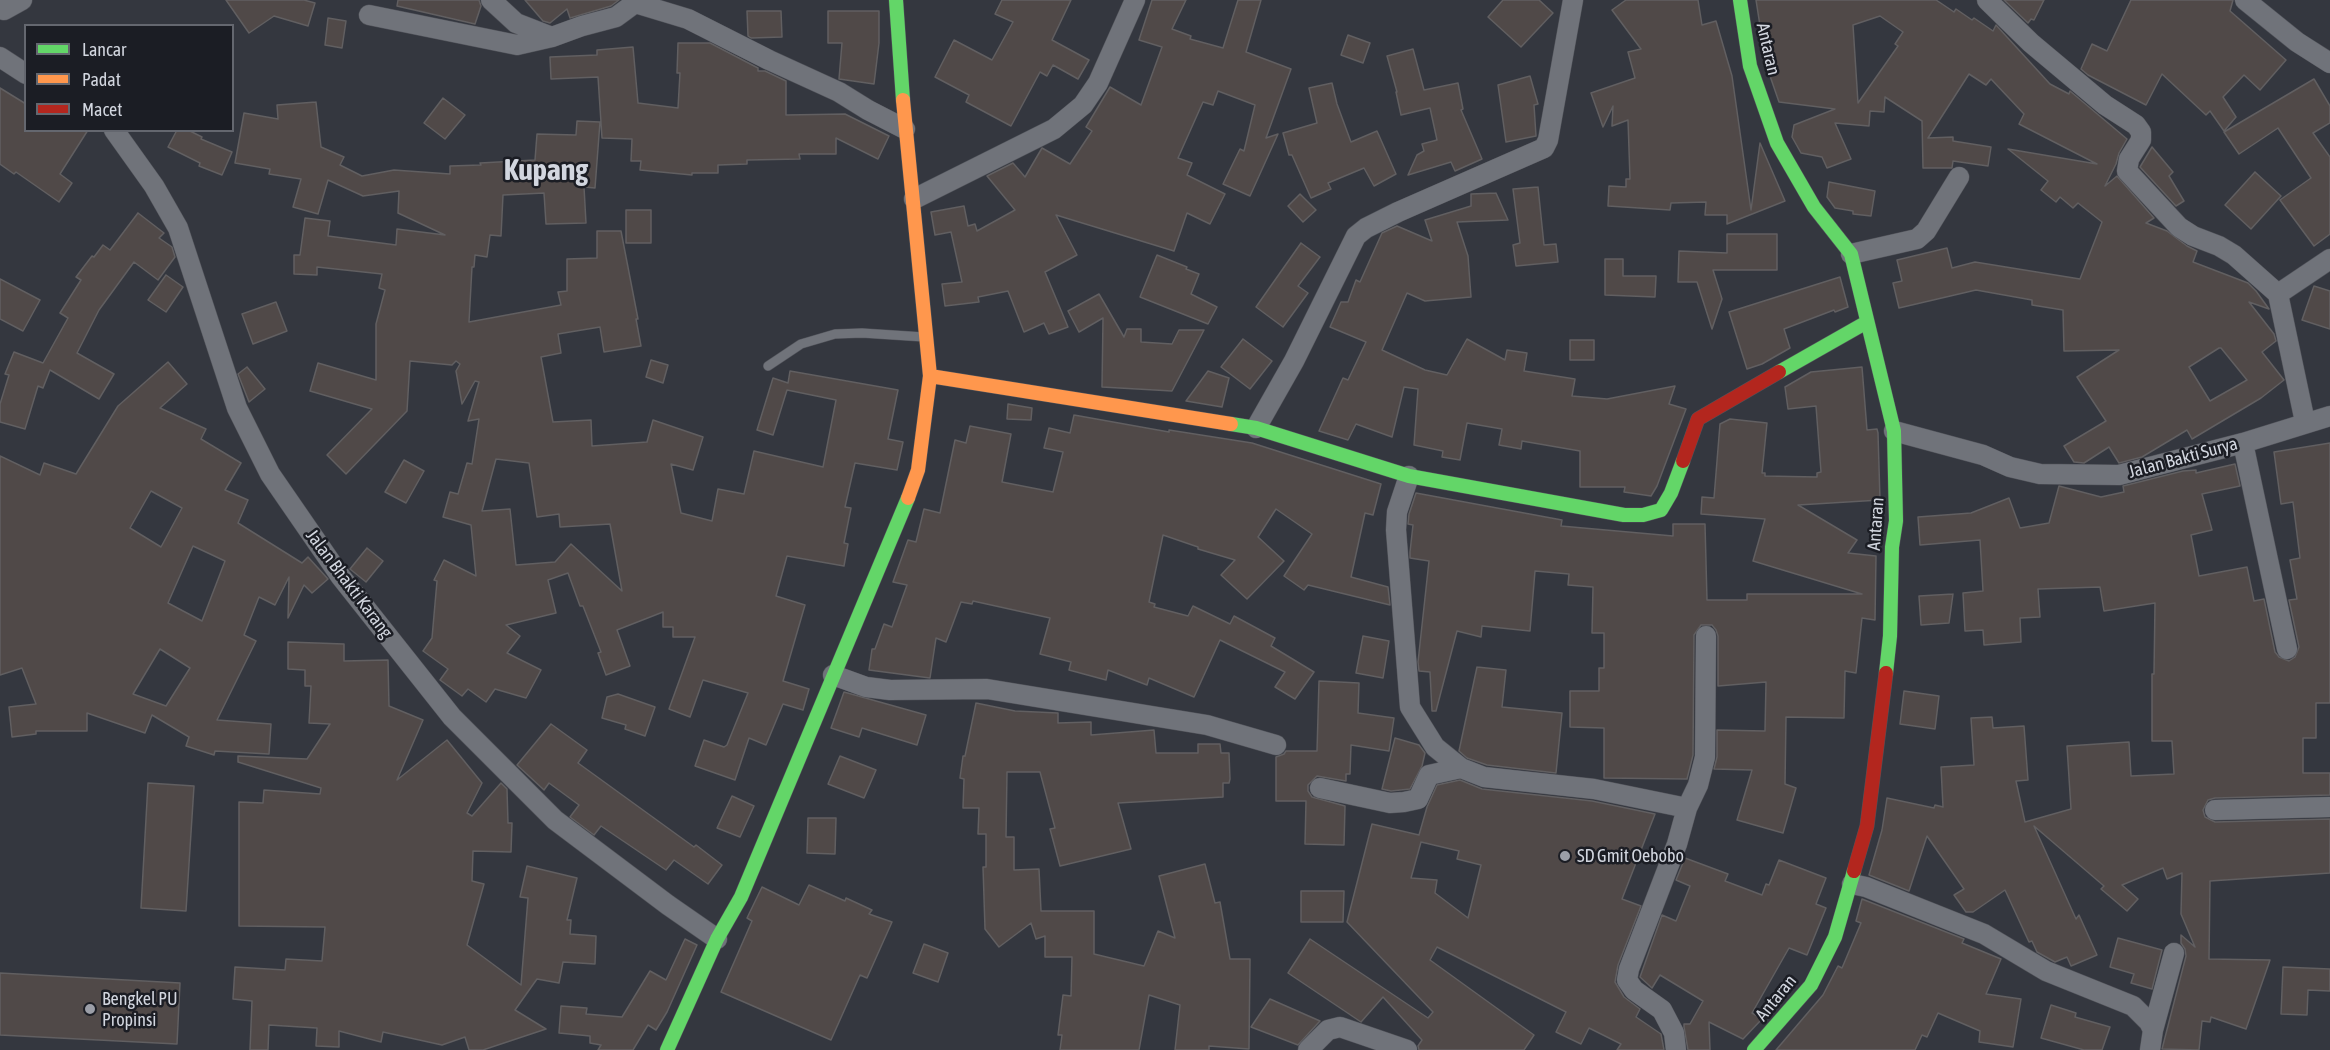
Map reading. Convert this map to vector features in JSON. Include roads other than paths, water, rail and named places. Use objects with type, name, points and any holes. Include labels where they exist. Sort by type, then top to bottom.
[{"type":"street","points":[[0,9],[4,10],[22,0]]},
{"type":"street","points":[[492,0],[516,23],[552,37]]},
{"type":"street","points":[[668,1050],[717,939],[741,897],[906,504],[918,470],[930,376],[914,199],[905,129],[896,0]]},
{"type":"street","points":[[914,199],[1054,129],[1083,105],[1098,83],[1136,0]]},
{"type":"street","points":[[1256,428],[1294,361],[1356,236],[1366,228],[1398,212],[1544,148],[1548,140],[1573,0]]},
{"type":"street","name":"Antaran","points":[[1740,0],[1750,66],[1777,143],[1814,207],[1851,254],[1894,431],[1896,521],[1892,547],[1890,636],[1867,826],[1852,884],[1835,937],[1811,985],[1754,1050]]},
{"type":"street","points":[[1987,0],[2031,43],[2105,105],[2136,125],[2141,132],[2141,140],[2129,159],[2127,171],[2172,220],[2193,236],[2219,246],[2234,255],[2278,294],[2305,422]]},
{"type":"street","points":[[2245,0],[2297,42],[2330,63]]},
{"type":"street","points":[[369,15],[516,45],[552,37],[616,16],[634,2],[688,19],[833,89],[905,129]]},
{"type":"street","points":[[0,57],[24,73]]},
{"type":"street","name":"Jalan Bhakti Karang","points":[[115,132],[154,186],[178,228],[237,408],[270,474],[341,577],[452,717],[555,819],[717,939]]},
{"type":"street","points":[[1851,254],[1917,239],[1926,231],[1959,177]]},
{"type":"street","points":[[2278,294],[2330,259]]},
{"type":"street","points":[[930,376],[1256,428],[1408,476],[1624,514],[1643,515],[1661,510],[1671,493],[1698,419],[1867,322]]},
{"type":"street","name":"Jalan Bakti Surya","points":[[1894,431],[1983,454],[2010,467],[2040,474],[2119,475],[2243,443],[2330,416]]},
{"type":"street","points":[[2243,443],[2287,649]]},
{"type":"street","points":[[1408,476],[1397,512],[1396,530],[1410,707],[1435,747],[1461,768],[1484,777],[1594,789],[1687,807]]},
{"type":"street","points":[[1676,1050],[1674,1033],[1662,1010],[1634,990],[1627,980],[1629,969],[1677,844],[1687,807],[1698,785],[1705,757],[1706,636]]},
{"type":"street","points":[[833,675],[866,687],[890,690],[987,689],[1207,725],[1276,745]]},
{"type":"street","points":[[1320,788],[1390,803],[1404,802],[1418,799],[1429,775],[1461,768]]},
{"type":"street","points":[[2215,810],[2330,807]]},
{"type":"street","points":[[1852,884],[1876,891],[1984,934],[2046,971],[2133,1006],[2149,1022],[2153,1030]]},
{"type":"street","points":[[2150,1050],[2153,1030],[2174,953]]},
{"type":"street","points":[[1308,1050],[1328,1030],[1340,1027],[1407,1050]]},
{"type":"lane","points":[[768,366],[801,344],[835,334],[861,333],[926,338]]},
{"type":"place","name":"SD Gmit Oebobo","points":[[1565,856]]},
{"type":"place","name":"Bengkel PU Propinsi","points":[[90,1009]]},
{"type":"district","name":"Kupang","points":[[546,171]]}]
